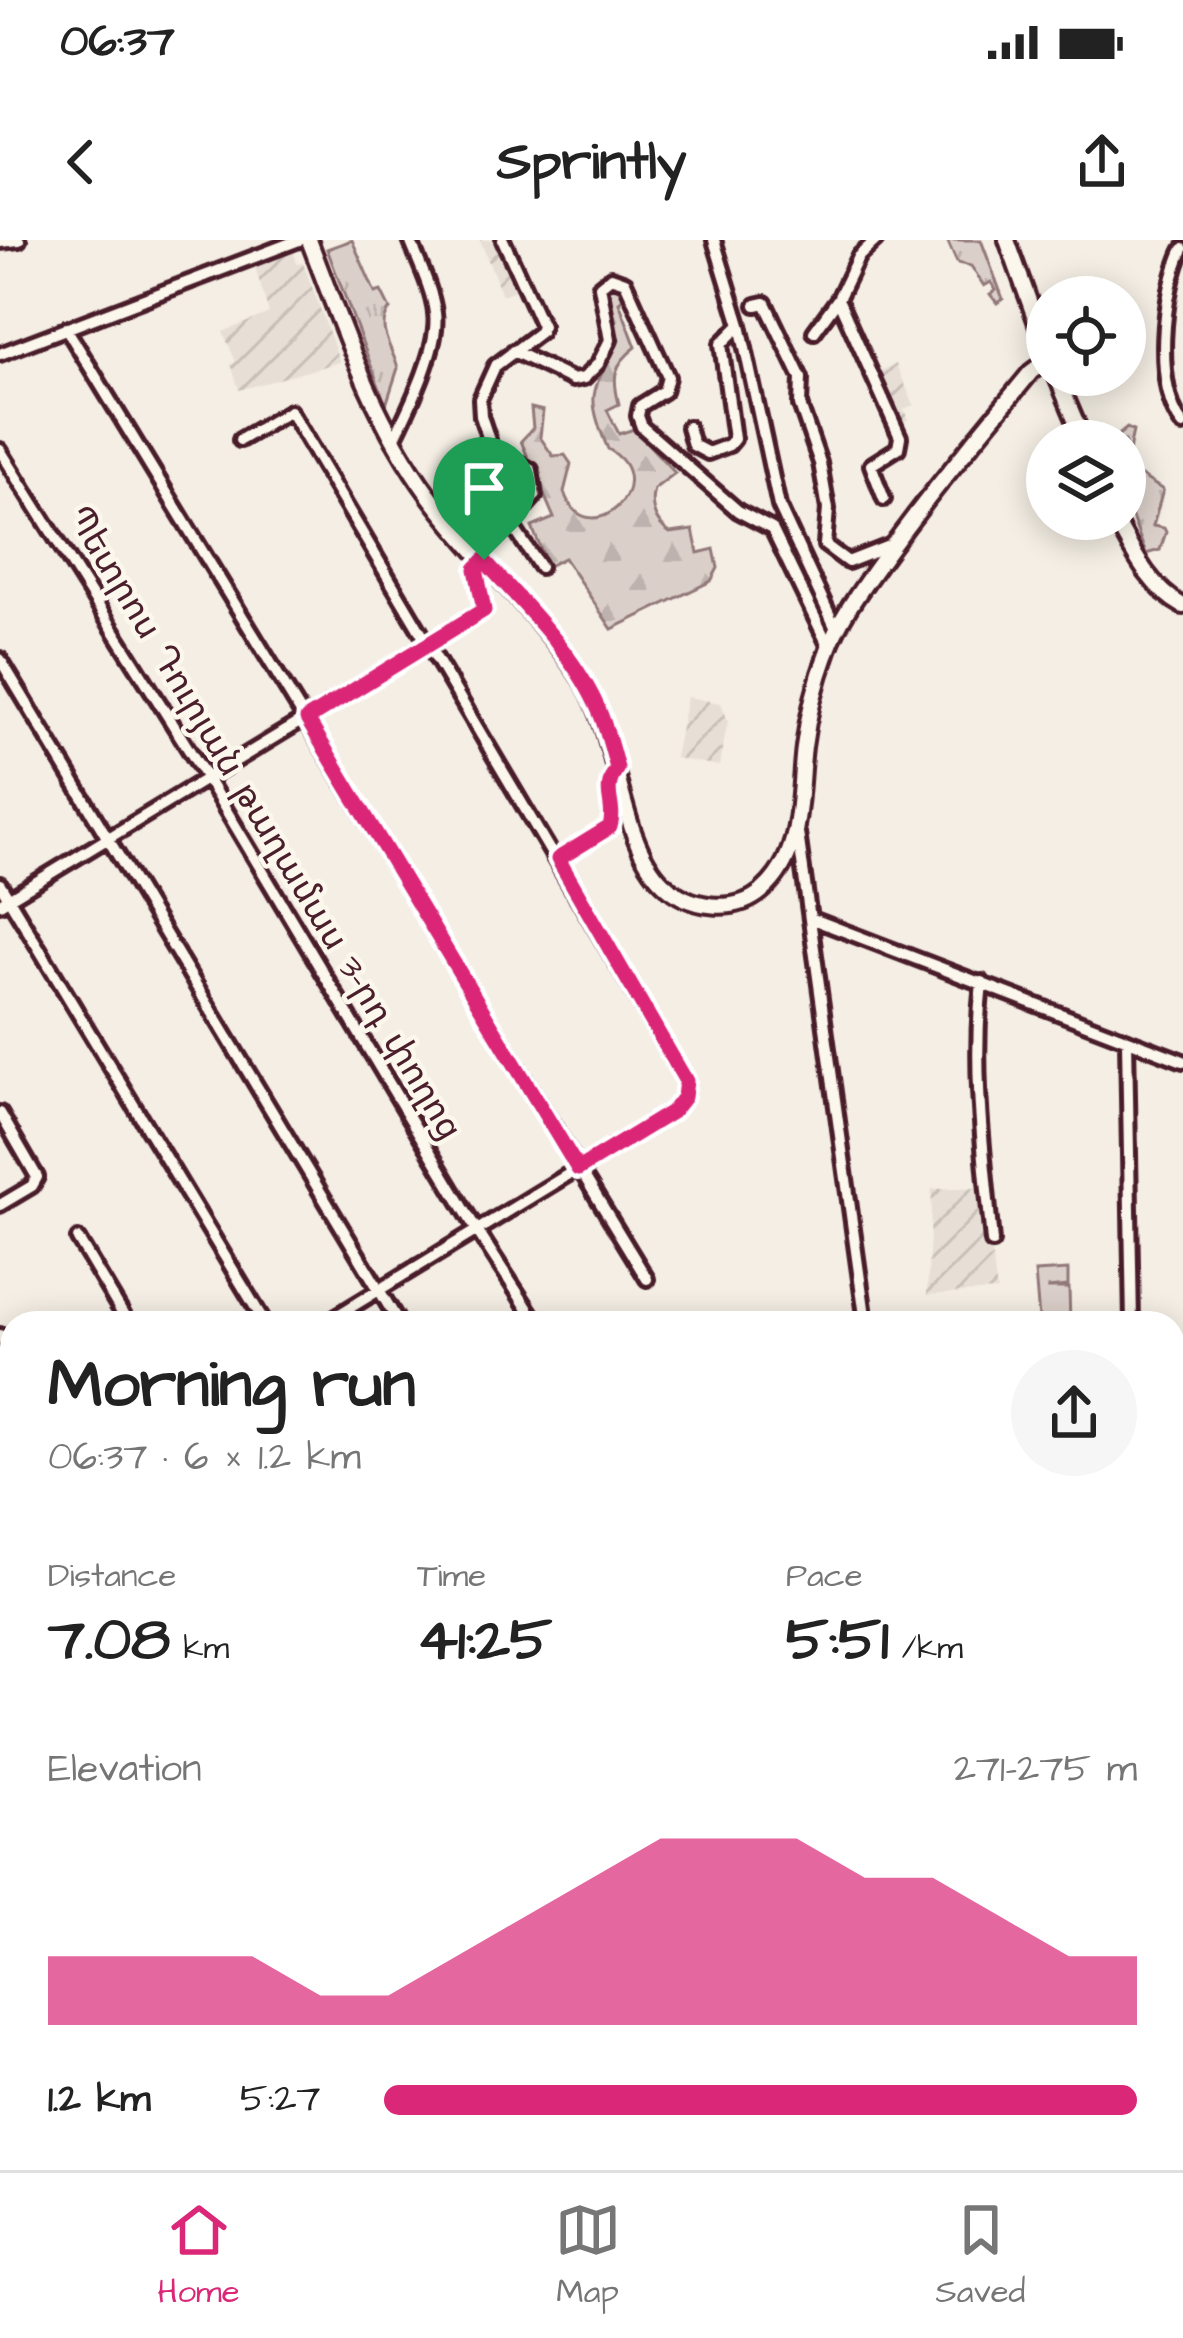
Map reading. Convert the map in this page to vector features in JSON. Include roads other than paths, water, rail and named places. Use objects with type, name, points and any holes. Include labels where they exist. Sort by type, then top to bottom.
[{"type":"main road","points":[[309,240],[393,441],[426,493],[536,618],[584,682],[600,712],[636,841],[661,882],[692,901],[726,906],[760,893],[781,869],[797,826],[805,742],[836,631],[894,544],[1026,378]]},
{"type":"main road","points":[[1006,240],[1026,297]]},
{"type":"main road","points":[[1126,540],[1141,568],[1183,606]]},
{"type":"street","points":[[0,242],[19,240]]},
{"type":"street","points":[[0,354],[298,240]]},
{"type":"street","points":[[393,441],[436,328],[435,307],[410,240]]},
{"type":"street","points":[[4,902],[484,610],[472,505],[489,440],[480,399],[495,366],[542,326],[502,240]]},
{"type":"street","points":[[714,240],[740,326],[779,506],[836,631]]},
{"type":"street","points":[[814,332],[838,298],[858,256],[873,241]]},
{"type":"street","points":[[1183,249],[1169,279],[1166,373],[1183,425]]},
{"type":"street","points":[[513,350],[573,380],[584,378],[598,364],[610,340],[600,286],[611,277],[625,282],[668,377],[664,391],[640,406],[642,427],[738,512],[772,529],[829,647]]},
{"type":"street","points":[[838,298],[900,437],[898,448],[871,465],[884,499]]},
{"type":"street","points":[[756,305],[765,303],[802,378],[800,405],[820,463],[829,552],[848,562],[894,544]]},
{"type":"street","points":[[688,427],[693,445],[708,453],[734,439],[721,344],[740,326]]},
{"type":"street","points":[[66,328],[647,1279]]},
{"type":"street","points":[[240,440],[290,410],[686,1081],[684,1097],[673,1111],[344,1311]]},
{"type":"street","name":"Պետրոս Դուրյան թաղամաս 3-րդ փողոց","points":[[0,450],[208,780],[529,1311]]},
{"type":"street","points":[[487,460],[531,470],[533,501],[514,520]]},
{"type":"street","points":[[510,462],[493,489],[497,502],[514,520],[515,533],[540,567]]},
{"type":"street","points":[[0,659],[392,1311]]},
{"type":"street","points":[[558,859],[610,827],[607,786],[617,768]]},
{"type":"street","points":[[797,826],[864,1311]]},
{"type":"street","points":[[0,884],[4,902],[258,1311]]},
{"type":"street","points":[[810,918],[1183,1061]]},
{"type":"street","points":[[982,982],[977,1084],[992,1243]]},
{"type":"street","points":[[1126,1040],[1132,1311]]},
{"type":"street","points":[[0,1113],[37,1177],[34,1184],[0,1205]]},
{"type":"street","points":[[78,1239],[121,1311]]}]
